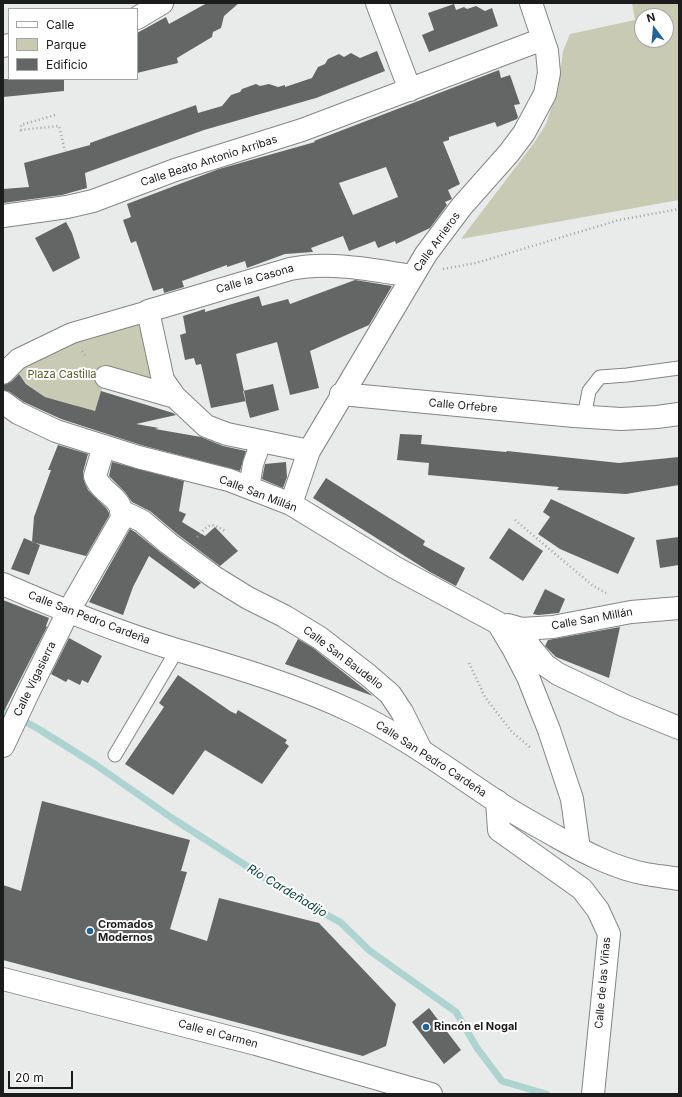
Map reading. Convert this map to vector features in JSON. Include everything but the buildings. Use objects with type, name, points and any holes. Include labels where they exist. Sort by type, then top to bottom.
[{"type":"street","points":[[138,17],[162,3]]},
{"type":"street","points":[[377,3],[410,90]]},
{"type":"street","name":"Calle Arrieros","points":[[291,504],[309,451],[341,394],[371,348],[412,276],[426,254],[462,206],[509,153],[524,133],[545,94],[549,73],[547,51],[531,3]]},
{"type":"street","name":"Calle Beato Antonio Arribas","points":[[3,216],[67,207],[93,201],[183,168],[302,130],[544,39]]},
{"type":"street","name":"Calle la Casona","points":[[148,311],[282,271],[305,266],[346,266],[412,276]]},
{"type":"street","points":[[3,374],[18,359],[72,333],[148,311],[163,380],[175,397],[206,426],[226,434],[309,451]]},
{"type":"street","points":[[106,377],[175,397]]},
{"type":"street","name":"Calle Orfebre","points":[[341,394],[584,417],[621,419],[679,414]]},
{"type":"street","name":"Calle San Millán","points":[[3,402],[18,412],[56,430],[138,458],[229,480],[291,504],[394,567],[498,623],[522,629],[553,627],[631,612],[679,608]]},
{"type":"street","points":[[249,488],[252,464],[261,442]]},
{"type":"street","name":"Calle San Baudelio","points":[[104,446],[95,476],[99,484],[117,501],[121,511],[142,522],[214,577],[248,598],[284,616],[320,638],[368,675],[390,694],[402,712],[421,750]]},
{"type":"street","points":[[68,612],[121,520],[121,511]]},
{"type":"street","name":"Calle San Pedro Cardeña","points":[[3,584],[68,612],[330,701],[378,724],[421,750],[533,824],[579,849],[618,866],[645,874],[679,879]]},
{"type":"street","name":"Calle Vigasierra","points":[[3,746],[68,612]]},
{"type":"street","points":[[498,623],[528,676],[549,730],[572,799],[579,849]]},
{"type":"street","points":[[522,629],[530,647],[545,666],[558,674],[679,728]]},
{"type":"street","name":"Calle de las Viñas","points":[[497,801],[499,830],[582,888],[598,910],[609,934],[593,1094]]},
{"type":"street","name":"Calle el Carmen","points":[[3,979],[256,1044],[429,1094]]},
{"type":"lane","points":[[584,417],[589,391],[600,377],[679,368]]},
{"type":"lane","points":[[114,755],[177,650]]},
{"type":"path","points":[[55,115],[21,125],[21,130],[59,126],[64,152]]},
{"type":"path","points":[[412,276],[476,263],[619,220],[679,209]]},
{"type":"path","name":"Calle San Millán","points":[[515,520],[592,585],[608,595]]},
{"type":"path","points":[[180,552],[189,545],[207,526],[214,525],[227,532]]},
{"type":"path","points":[[469,663],[486,697],[512,732],[533,749]]},
{"type":"green space","points":[[632,3],[679,3],[679,200],[461,239],[534,143],[546,124],[558,89],[563,51],[570,34],[634,20],[634,48],[674,48],[674,8],[634,8],[634,14]]},
{"type":"green space","name":"Plaza Castilla","points":[[142,321],[155,376],[148,380],[109,367],[94,413],[72,404],[45,397],[27,384],[15,368],[84,337]]},
{"type":"waterway","name":"Río Cardeñadijo","points":[[3,710],[37,728],[96,765],[172,818],[301,901],[340,922],[370,951],[456,1012],[477,1048],[502,1081],[546,1094]]},
{"type":"place","name":"Cromados Modernos","points":[[90,931]]},
{"type":"place","name":"Rincón el Nogal","points":[[426,1027]]}]
